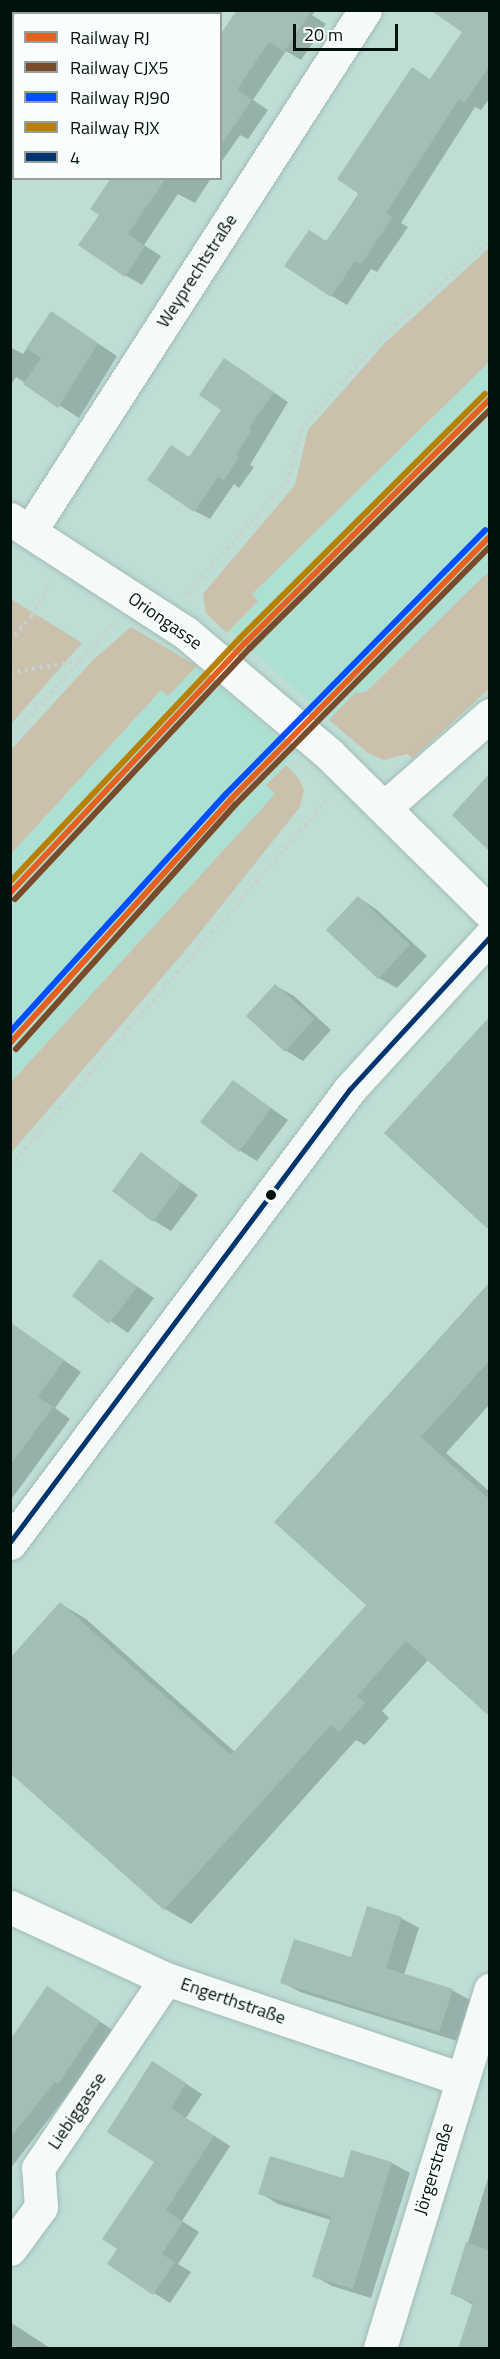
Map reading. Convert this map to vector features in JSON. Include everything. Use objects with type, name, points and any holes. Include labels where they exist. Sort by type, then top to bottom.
[{"type":"street","name":"Weyprechtstraße","points":[[20,525],[365,10]]},
{"type":"street","name":"Oriongasse","points":[[20,525],[186,633],[385,807],[489,913]]},
{"type":"street","points":[[385,807],[489,715]]},
{"type":"street","points":[[10,1543],[350,1089],[489,936]]},
{"type":"street","name":"Engerthstraße","points":[[10,1907],[166,1979],[462,2079]]},
{"type":"street","name":"Liebiggasse","points":[[10,2249],[41,2207],[38,2168],[166,1979]]},
{"type":"street","name":"Jörgerstraße","points":[[381,2349],[489,1990]]},
{"type":"path","points":[[164,619],[287,482],[301,430],[379,340],[489,240]]},
{"type":"path","points":[[10,640],[32,616],[67,555]]},
{"type":"path","points":[[10,738],[134,599]]},
{"type":"path","points":[[10,673],[81,660]]},
{"type":"path","points":[[10,1166],[349,774]]},
{"type":"shaded area","points":[[489,248],[489,362],[252,594],[258,601],[227,633],[206,613],[203,594],[295,485],[308,430],[385,343]]},
{"type":"shaded area","points":[[489,362],[489,571],[366,692],[355,693],[329,720],[230,630],[258,601],[252,594]]},
{"type":"shaded area","points":[[489,571],[489,689],[413,758],[407,754],[384,760],[368,753],[329,720],[355,693],[366,692]]},
{"type":"shaded area","points":[[11,599],[82,643],[11,724]]},
{"type":"shaded area","points":[[131,627],[197,666],[168,696],[161,690],[11,854],[11,750],[93,660]]},
{"type":"shaded area","points":[[197,666],[295,754],[266,785],[276,794],[11,1082],[11,854],[161,690],[168,696]]},
{"type":"shaded area","points":[[286,765],[299,779],[304,790],[300,807],[190,945],[11,1153],[11,1082],[275,794],[266,785]]},
{"type":"building","points":[[237,10],[312,10],[284,52],[269,42],[252,67],[237,90],[252,100],[222,143],[222,32]]},
{"type":"building","points":[[430,10],[489,10],[489,67],[464,103],[459,99],[386,213],[393,217],[361,264],[355,261],[331,297],[284,266],[309,230],[326,241],[359,194],[337,179],[412,67],[430,79],[462,32]]},
{"type":"building","points":[[110,180],[165,180],[128,234],[145,246],[125,277],[78,245],[99,215],[90,209]]},
{"type":"building","points":[[51,311],[98,343],[58,408],[23,384],[41,358],[26,348]]},
{"type":"building","points":[[224,358],[274,392],[249,428],[252,430],[236,455],[239,457],[224,480],[218,477],[194,512],[147,480],[171,445],[189,457],[221,410],[199,395]]},
{"type":"building","points":[[489,774],[489,851],[452,815]]},
{"type":"building","points":[[358,896],[410,945],[378,979],[326,930]]},
{"type":"building","points":[[275,984],[314,1019],[285,1052],[246,1016]]},
{"type":"building","points":[[489,1017],[489,1230],[384,1133]]},
{"type":"building","points":[[233,1080],[271,1108],[239,1152],[200,1122]]},
{"type":"building","points":[[141,1152],[181,1183],[153,1222],[112,1191]]},
{"type":"building","points":[[100,1259],[137,1287],[109,1324],[72,1296]]},
{"type":"building","points":[[489,1283],[489,1361],[421,1437],[489,1499],[489,1716],[406,1641],[357,1696],[365,1703],[339,1732],[331,1725],[164,1910],[10,1773],[10,1658],[60,1602],[231,1755],[366,1605],[274,1522]]},
{"type":"building","points":[[10,1322],[64,1360],[38,1397],[53,1407],[10,1465]]},
{"type":"building","points":[[367,1906],[402,1917],[386,1968],[453,1989],[439,2032],[280,1983],[294,1939],[351,1957]]},
{"type":"building","points":[[47,1986],[100,2021],[58,2084],[55,2082],[10,2138],[10,2040]]},
{"type":"building","points":[[152,2061],[186,2083],[171,2108],[214,2136],[166,2210],[183,2222],[162,2254],[175,2262],[153,2295],[107,2264],[117,2249],[102,2239],[154,2162],[107,2132]]},
{"type":"building","points":[[351,2150],[392,2162],[353,2289],[312,2277],[331,2216],[258,2194],[270,2156],[343,2178]]},
{"type":"building","points":[[466,2242],[489,2250],[489,2349],[458,2349],[473,2303],[450,2294]]},
{"type":"rail line","name":"RJX","points":[[10,882],[240,638],[485,394]]},
{"type":"rail line","name":"RJ","points":[[10,893],[245,643],[490,399]]},
{"type":"rail line","name":"CJX5","points":[[15,899],[250,648],[490,410]]},
{"type":"rail line","name":"RJ90","points":[[10,1032],[226,794],[485,530]]},
{"type":"rail line","name":"RJ","points":[[10,1043],[231,799],[490,536]]},
{"type":"rail line","name":"CJX5","points":[[16,1049],[236,804],[490,546]]},
{"type":"transit line","name":"4","points":[[10,1542],[350,1089],[490,937]]}]
